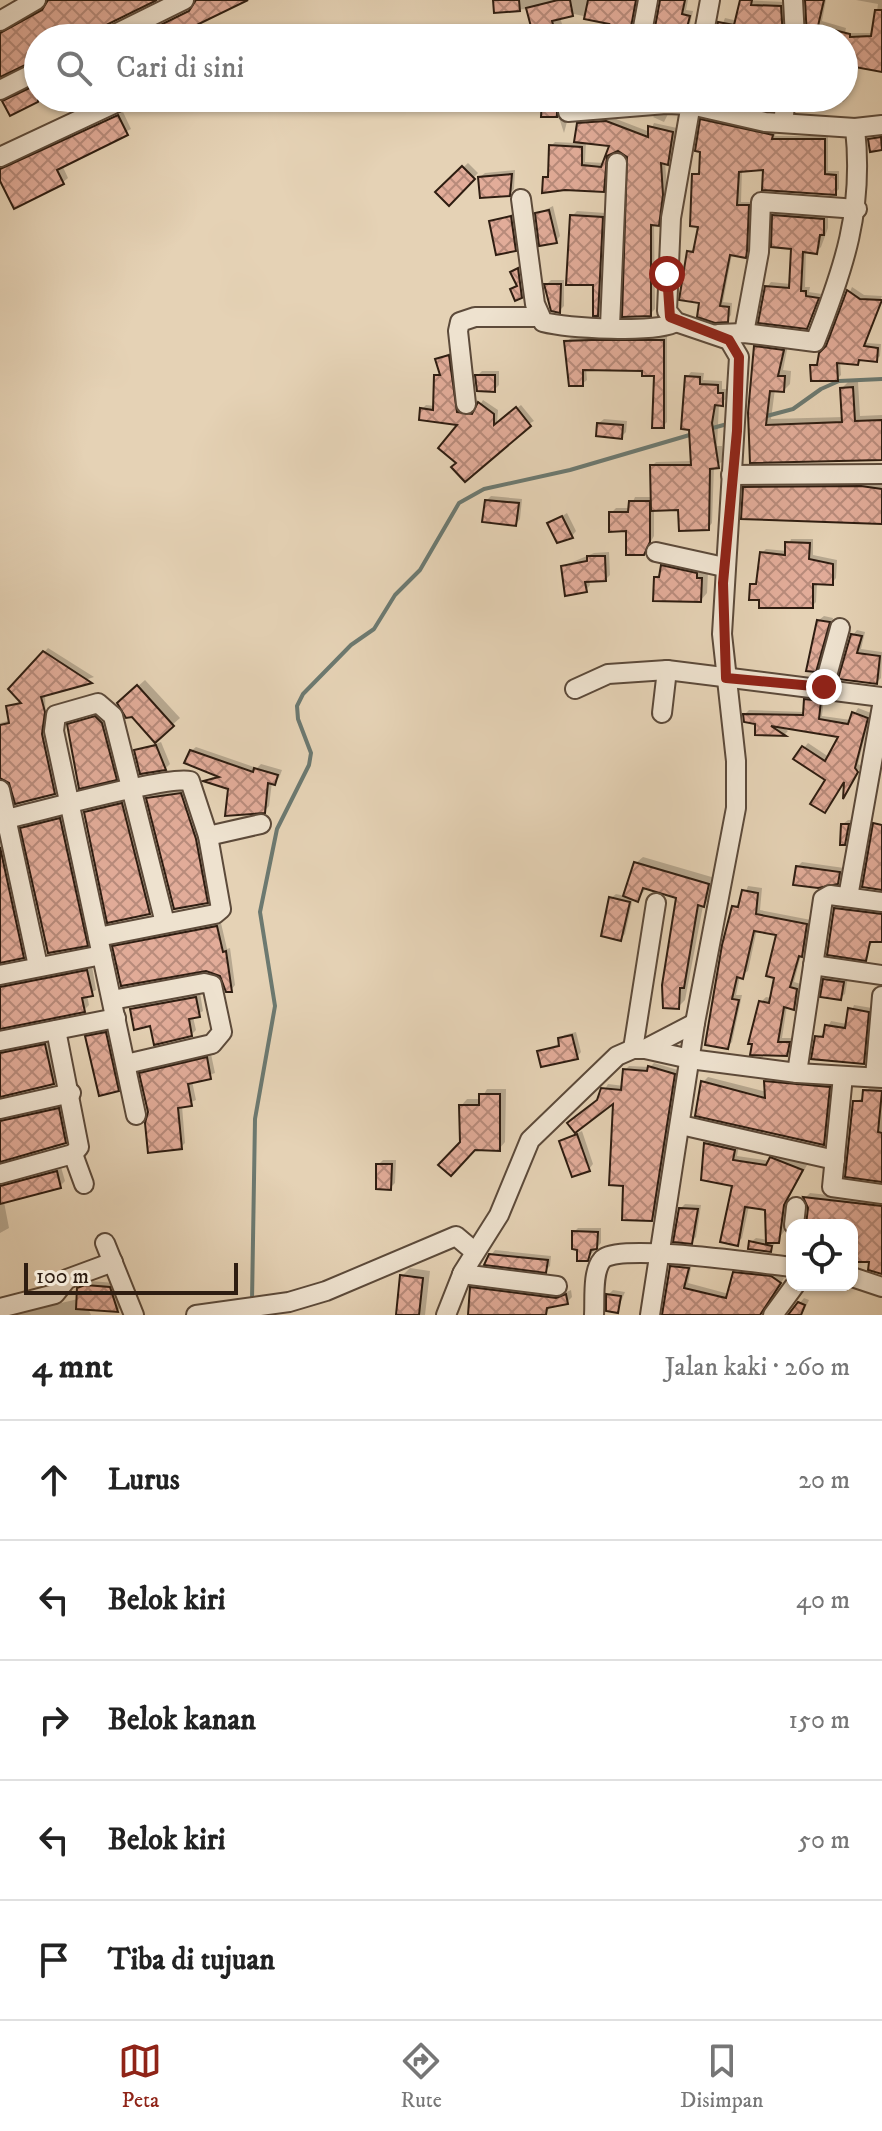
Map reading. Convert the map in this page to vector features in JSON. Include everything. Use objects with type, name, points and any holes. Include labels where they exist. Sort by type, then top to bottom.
[{"type":"street","points":[[135,24],[184,0]]},
{"type":"street","points":[[644,24],[648,0]]},
{"type":"street","points":[[706,24],[710,0]]},
{"type":"street","points":[[793,0],[794,24]]},
{"type":"street","points":[[0,21],[28,2]]},
{"type":"street","points":[[0,90],[24,78]]},
{"type":"street","points":[[0,157],[96,112]]},
{"type":"street","points":[[650,1315],[695,1023],[736,808],[736,761],[722,634],[739,357],[729,340],[676,322],[667,311],[671,218],[690,112]]},
{"type":"street","points":[[735,112],[783,123],[855,128],[882,125]]},
{"type":"street","points":[[783,123],[784,112]]},
{"type":"street","points":[[718,334],[744,333],[815,342],[846,260],[857,209],[860,169],[855,128]]},
{"type":"street","points":[[610,326],[617,163]]},
{"type":"street","points":[[521,199],[538,317]]},
{"type":"street","points":[[744,333],[759,252],[761,202],[857,209]]},
{"type":"street","points":[[466,404],[458,331],[460,322],[475,317],[538,317],[552,324],[662,327],[676,322]]},
{"type":"street","points":[[731,475],[882,474]]},
{"type":"street","points":[[656,552],[724,567]]},
{"type":"street","points":[[824,687],[840,628]]},
{"type":"street","points":[[662,713],[667,670]]},
{"type":"street","points":[[575,689],[608,674],[667,670],[824,687],[882,697]]},
{"type":"street","points":[[136,1115],[52,722],[56,715],[66,710],[98,703],[109,709],[134,789],[165,923]]},
{"type":"street","points":[[848,897],[882,706]]},
{"type":"street","points":[[0,975],[38,966],[165,923],[215,914],[221,909],[208,836],[190,781],[180,780],[134,789],[6,819]]},
{"type":"street","points":[[0,790],[38,966]]},
{"type":"street","points":[[208,836],[261,824]]},
{"type":"street","points":[[797,1073],[823,899],[830,895],[882,902]]},
{"type":"street","points":[[639,1049],[656,903]]},
{"type":"street","points":[[813,965],[882,975]]},
{"type":"street","points":[[0,1041],[56,1030],[114,1009],[204,983],[212,985],[222,1032],[212,1044],[126,1064]]},
{"type":"street","points":[[639,1049],[797,1073],[878,1078],[882,996]]},
{"type":"street","points":[[446,1315],[462,1274],[499,1215],[530,1140],[608,1063],[695,1023]]},
{"type":"street","points":[[0,1174],[73,1154],[80,1144],[56,1030]]},
{"type":"street","points":[[843,1076],[834,1190],[882,1194]]},
{"type":"street","points":[[0,1109],[71,1093]]},
{"type":"street","points":[[681,1125],[835,1160]]},
{"type":"street","points":[[73,1154],[84,1184]]},
{"type":"street","points":[[196,1315],[253,1309],[326,1291],[455,1236],[475,1252]]},
{"type":"street","points":[[105,1243],[134,1315]]},
{"type":"street","points":[[594,1315],[598,1268],[605,1256],[661,1253],[786,1266]]},
{"type":"street","points":[[0,1308],[53,1295],[67,1279],[113,1262]]},
{"type":"street","points":[[462,1274],[557,1286]]},
{"type":"street","points":[[858,1279],[882,1287]]},
{"type":"street","points":[[773,1315],[791,1291]]},
{"type":"building","points":[[48,0],[157,0],[108,24],[24,24],[24,66],[0,77],[0,33],[42,10]]},
{"type":"building","points":[[196,0],[248,0],[199,24],[163,24],[189,11]]},
{"type":"building","points":[[493,0],[519,0],[520,11],[494,13]]},
{"type":"building","points":[[570,0],[573,16],[552,21],[553,24],[530,24],[526,8]]},
{"type":"building","points":[[588,0],[636,0],[632,24],[584,19]]},
{"type":"building","points":[[660,0],[685,0],[682,14],[690,16],[688,24],[656,24]]},
{"type":"building","points":[[740,0],[752,0],[751,5],[781,6],[782,24],[734,24]]},
{"type":"building","points":[[805,0],[824,0],[818,24],[806,24]]},
{"type":"building","points":[[875,10],[882,10],[882,72],[858,68],[858,37],[871,36]]},
{"type":"building","points":[[24,91],[24,109],[10,116],[2,101]]},
{"type":"building","points":[[541,112],[557,112],[557,117],[541,117]]},
{"type":"building","points":[[118,115],[128,135],[57,170],[64,184],[14,209],[0,181],[0,169]]},
{"type":"building","points":[[700,119],[773,135],[772,139],[825,139],[825,174],[836,175],[836,195],[762,190],[763,170],[739,172],[737,205],[749,205],[747,251],[746,258],[730,255],[720,306],[729,307],[728,322],[715,323],[697,317],[699,303],[679,300],[687,251],[693,252],[698,227],[690,226],[692,174],[699,174],[700,152],[695,151]]},
{"type":"building","points":[[606,121],[648,137],[648,126],[673,132],[668,165],[661,163],[663,195],[659,226],[651,225],[651,316],[622,317],[627,157],[618,151],[607,156],[604,192],[565,190],[542,193],[543,177],[548,177],[549,145],[582,147],[582,165],[601,167],[609,146],[574,142],[577,123]]},
{"type":"building","points":[[881,137],[882,150],[870,152],[868,139]]},
{"type":"building","points":[[462,166],[475,179],[449,206],[435,192]]},
{"type":"building","points":[[512,174],[510,196],[480,198],[478,177]]},
{"type":"building","points":[[549,210],[557,243],[539,246],[535,213]]},
{"type":"building","points":[[570,215],[603,217],[598,316],[593,316],[593,285],[566,285]]},
{"type":"building","points":[[772,215],[824,219],[824,235],[820,235],[817,254],[803,252],[801,291],[806,291],[806,296],[819,298],[807,329],[758,323],[765,286],[789,288],[791,249],[771,247]]},
{"type":"building","points":[[511,216],[516,251],[496,255],[489,221]]},
{"type":"building","points":[[518,268],[522,298],[515,301],[510,289],[517,286],[510,272]]},
{"type":"building","points":[[544,284],[561,284],[560,313],[551,311]]},
{"type":"building","points":[[847,290],[860,299],[882,300],[864,346],[878,348],[877,362],[859,360],[858,365],[837,363],[838,381],[811,381],[810,365],[817,365],[819,353],[826,346]]},
{"type":"building","points":[[664,340],[664,428],[652,428],[654,376],[642,376],[642,371],[583,370],[583,386],[569,386],[564,341]]},
{"type":"building","points":[[754,346],[784,350],[778,376],[785,376],[784,392],[770,391],[766,425],[842,422],[840,388],[853,387],[855,421],[882,420],[882,460],[750,463],[748,413]]},
{"type":"building","points":[[449,355],[457,412],[472,414],[478,402],[494,414],[494,425],[516,407],[531,426],[465,482],[451,467],[456,463],[438,448],[457,425],[419,420],[420,408],[433,410],[434,375],[440,375],[435,359]]},
{"type":"building","points":[[475,375],[495,375],[495,392],[477,391]]},
{"type":"building","points":[[685,376],[700,377],[700,384],[718,385],[718,393],[723,393],[723,406],[715,405],[712,423],[719,468],[710,469],[709,530],[679,531],[678,510],[651,511],[650,465],[691,465],[689,430],[681,429]]},
{"type":"building","points":[[597,423],[623,425],[622,439],[596,436]]},
{"type":"building","points":[[861,486],[882,489],[882,524],[741,519],[743,487]]},
{"type":"building","points":[[485,500],[519,503],[516,526],[482,522]]},
{"type":"building","points":[[629,501],[650,501],[650,542],[644,555],[626,555],[626,531],[609,532],[609,512],[628,512]]},
{"type":"building","points":[[562,516],[573,538],[557,543],[547,523]]},
{"type":"building","points":[[785,542],[810,543],[809,559],[833,564],[833,585],[813,584],[813,608],[759,608],[759,600],[749,600],[750,584],[756,584],[760,552],[785,555]]},
{"type":"building","points":[[587,556],[605,556],[606,581],[585,582],[587,592],[565,596],[561,566],[587,561]]},
{"type":"building","points":[[661,565],[697,573],[697,578],[702,578],[701,602],[653,601],[654,577],[659,577]]},
{"type":"building","points":[[817,620],[830,622],[816,672],[806,671]]},
{"type":"building","points":[[851,634],[862,636],[857,653],[880,656],[877,684],[838,679]]},
{"type":"building","points":[[43,651],[92,683],[41,697],[45,712],[42,734],[55,794],[15,804],[9,783],[0,778],[0,725],[9,723],[6,706],[21,703],[8,689]]},
{"type":"building","points":[[137,685],[174,726],[155,743],[132,717],[126,718],[117,703]]},
{"type":"building","points":[[804,699],[821,701],[819,719],[848,724],[852,712],[868,718],[855,768],[858,772],[843,799],[844,782],[825,813],[810,804],[825,780],[793,759],[802,746],[825,761],[838,737],[771,726],[786,736],[755,735],[755,724],[744,722],[743,714],[803,715]]},
{"type":"building","points":[[95,716],[102,723],[117,780],[79,789],[67,724]]},
{"type":"building","points":[[156,745],[166,770],[140,774],[134,750]]},
{"type":"building","points":[[190,750],[253,772],[254,768],[278,775],[275,785],[268,783],[265,813],[225,816],[228,789],[203,781],[219,777],[184,763]]},
{"type":"building","points":[[181,793],[196,839],[208,903],[174,909],[146,798]]},
{"type":"building","points":[[122,803],[150,914],[107,923],[84,812]]},
{"type":"building","points":[[60,818],[88,946],[48,953],[20,828]]},
{"type":"building","points":[[873,823],[882,825],[882,890],[862,887]]},
{"type":"building","points":[[841,824],[849,824],[845,845],[840,845]]},
{"type":"building","points":[[0,847],[24,958],[0,963]]},
{"type":"building","points":[[634,862],[709,884],[704,907],[698,905],[684,988],[680,988],[679,1009],[663,1008],[662,985],[676,898],[643,888],[638,902],[623,896]]},
{"type":"building","points":[[796,866],[840,872],[838,884],[818,888],[793,885]]},
{"type":"building","points":[[742,890],[758,893],[756,914],[807,924],[802,957],[799,956],[790,987],[797,989],[794,1010],[784,1007],[778,1042],[790,1042],[787,1056],[750,1055],[752,1044],[748,1044],[759,1001],[769,1003],[774,978],[766,976],[776,935],[754,931],[743,979],[737,977],[732,999],[739,1000],[728,1049],[705,1045],[722,945],[732,906],[738,907]]},
{"type":"building","points":[[609,897],[630,902],[621,941],[601,936]]},
{"type":"building","points":[[834,908],[882,914],[882,942],[870,942],[866,961],[827,955]]},
{"type":"building","points":[[217,926],[223,952],[226,951],[232,992],[226,992],[220,976],[206,971],[121,986],[112,946]]},
{"type":"building","points":[[87,970],[93,996],[82,998],[85,1012],[0,1029],[0,987]]},
{"type":"building","points":[[823,979],[844,982],[841,1000],[820,997]]},
{"type":"building","points":[[196,997],[200,1017],[189,1019],[192,1036],[154,1045],[150,1026],[134,1030],[130,1009]]},
{"type":"building","points":[[848,1008],[869,1012],[864,1064],[811,1059],[815,1036],[823,1037],[825,1025],[845,1028]]},
{"type":"building","points":[[106,1032],[119,1091],[99,1096],[85,1036]]},
{"type":"building","points":[[572,1035],[578,1059],[541,1067],[537,1051],[559,1046],[558,1038]]},
{"type":"building","points":[[45,1044],[54,1084],[0,1097],[0,1053]]},
{"type":"building","points":[[207,1057],[211,1079],[188,1084],[192,1106],[178,1108],[182,1149],[148,1153],[145,1123],[148,1112],[139,1073]]},
{"type":"building","points":[[648,1066],[675,1074],[652,1221],[622,1220],[623,1186],[609,1185],[613,1104],[575,1133],[567,1123],[597,1100],[601,1088],[621,1090],[623,1069],[647,1071]]},
{"type":"building","points":[[701,1081],[765,1098],[764,1081],[830,1087],[824,1145],[695,1116]]},
{"type":"building","points":[[863,1090],[882,1091],[878,1132],[882,1133],[882,1182],[845,1177],[853,1101],[862,1101]]},
{"type":"building","points":[[479,1094],[500,1094],[500,1151],[475,1150],[451,1176],[438,1165],[460,1142],[459,1105],[479,1105]]},
{"type":"building","points":[[59,1108],[66,1143],[0,1162],[0,1121]]},
{"type":"building","points":[[577,1134],[590,1171],[572,1177],[559,1141]]},
{"type":"building","points":[[704,1143],[735,1150],[733,1160],[766,1165],[770,1157],[803,1170],[784,1205],[779,1243],[766,1243],[765,1210],[745,1207],[738,1246],[720,1242],[732,1186],[701,1180]]},
{"type":"building","points":[[376,1164],[392,1164],[391,1190],[376,1189]]},
{"type":"building","points":[[57,1171],[61,1188],[0,1204],[0,1186]]},
{"type":"building","points":[[803,1197],[882,1206],[882,1274],[868,1270],[869,1262],[858,1262],[858,1219],[807,1219],[808,1208]]},
{"type":"building","points":[[679,1208],[698,1209],[692,1244],[673,1242]]},
{"type":"building","points":[[572,1231],[598,1232],[597,1249],[591,1250],[588,1261],[577,1261],[577,1250],[572,1249]]},
{"type":"building","points":[[749,1241],[772,1246],[771,1252],[748,1249]]},
{"type":"building","points":[[489,1254],[548,1260],[546,1273],[484,1265]]},
{"type":"building","points":[[670,1266],[689,1268],[684,1288],[726,1298],[733,1272],[771,1276],[781,1283],[760,1315],[662,1315]]},
{"type":"building","points":[[400,1275],[423,1278],[419,1315],[396,1315]]},
{"type":"building","points":[[85,1285],[110,1287],[118,1312],[76,1309],[77,1288]]},
{"type":"building","points":[[470,1287],[556,1298],[566,1294],[568,1304],[547,1308],[546,1315],[468,1315]]},
{"type":"building","points":[[606,1294],[621,1296],[618,1313],[606,1311]]},
{"type":"building","points":[[798,1302],[805,1305],[801,1315],[788,1315]]},
{"type":"waterway","points":[[763,417],[793,409],[821,389],[839,381],[882,379]]},
{"type":"waterway","points":[[709,429],[731,423]]},
{"type":"waterway","points":[[252,1301],[255,1119],[275,1006],[260,912],[277,829],[309,765],[311,753],[298,719],[297,706],[303,694],[351,645],[374,629],[395,595],[420,570],[459,503],[484,489],[570,470],[693,434]]},
{"type":"route","points":[[667,274],[667,311],[670,317],[676,322],[729,340],[739,357],[737,431],[723,583],[722,634],[726,678],[824,687]]}]
